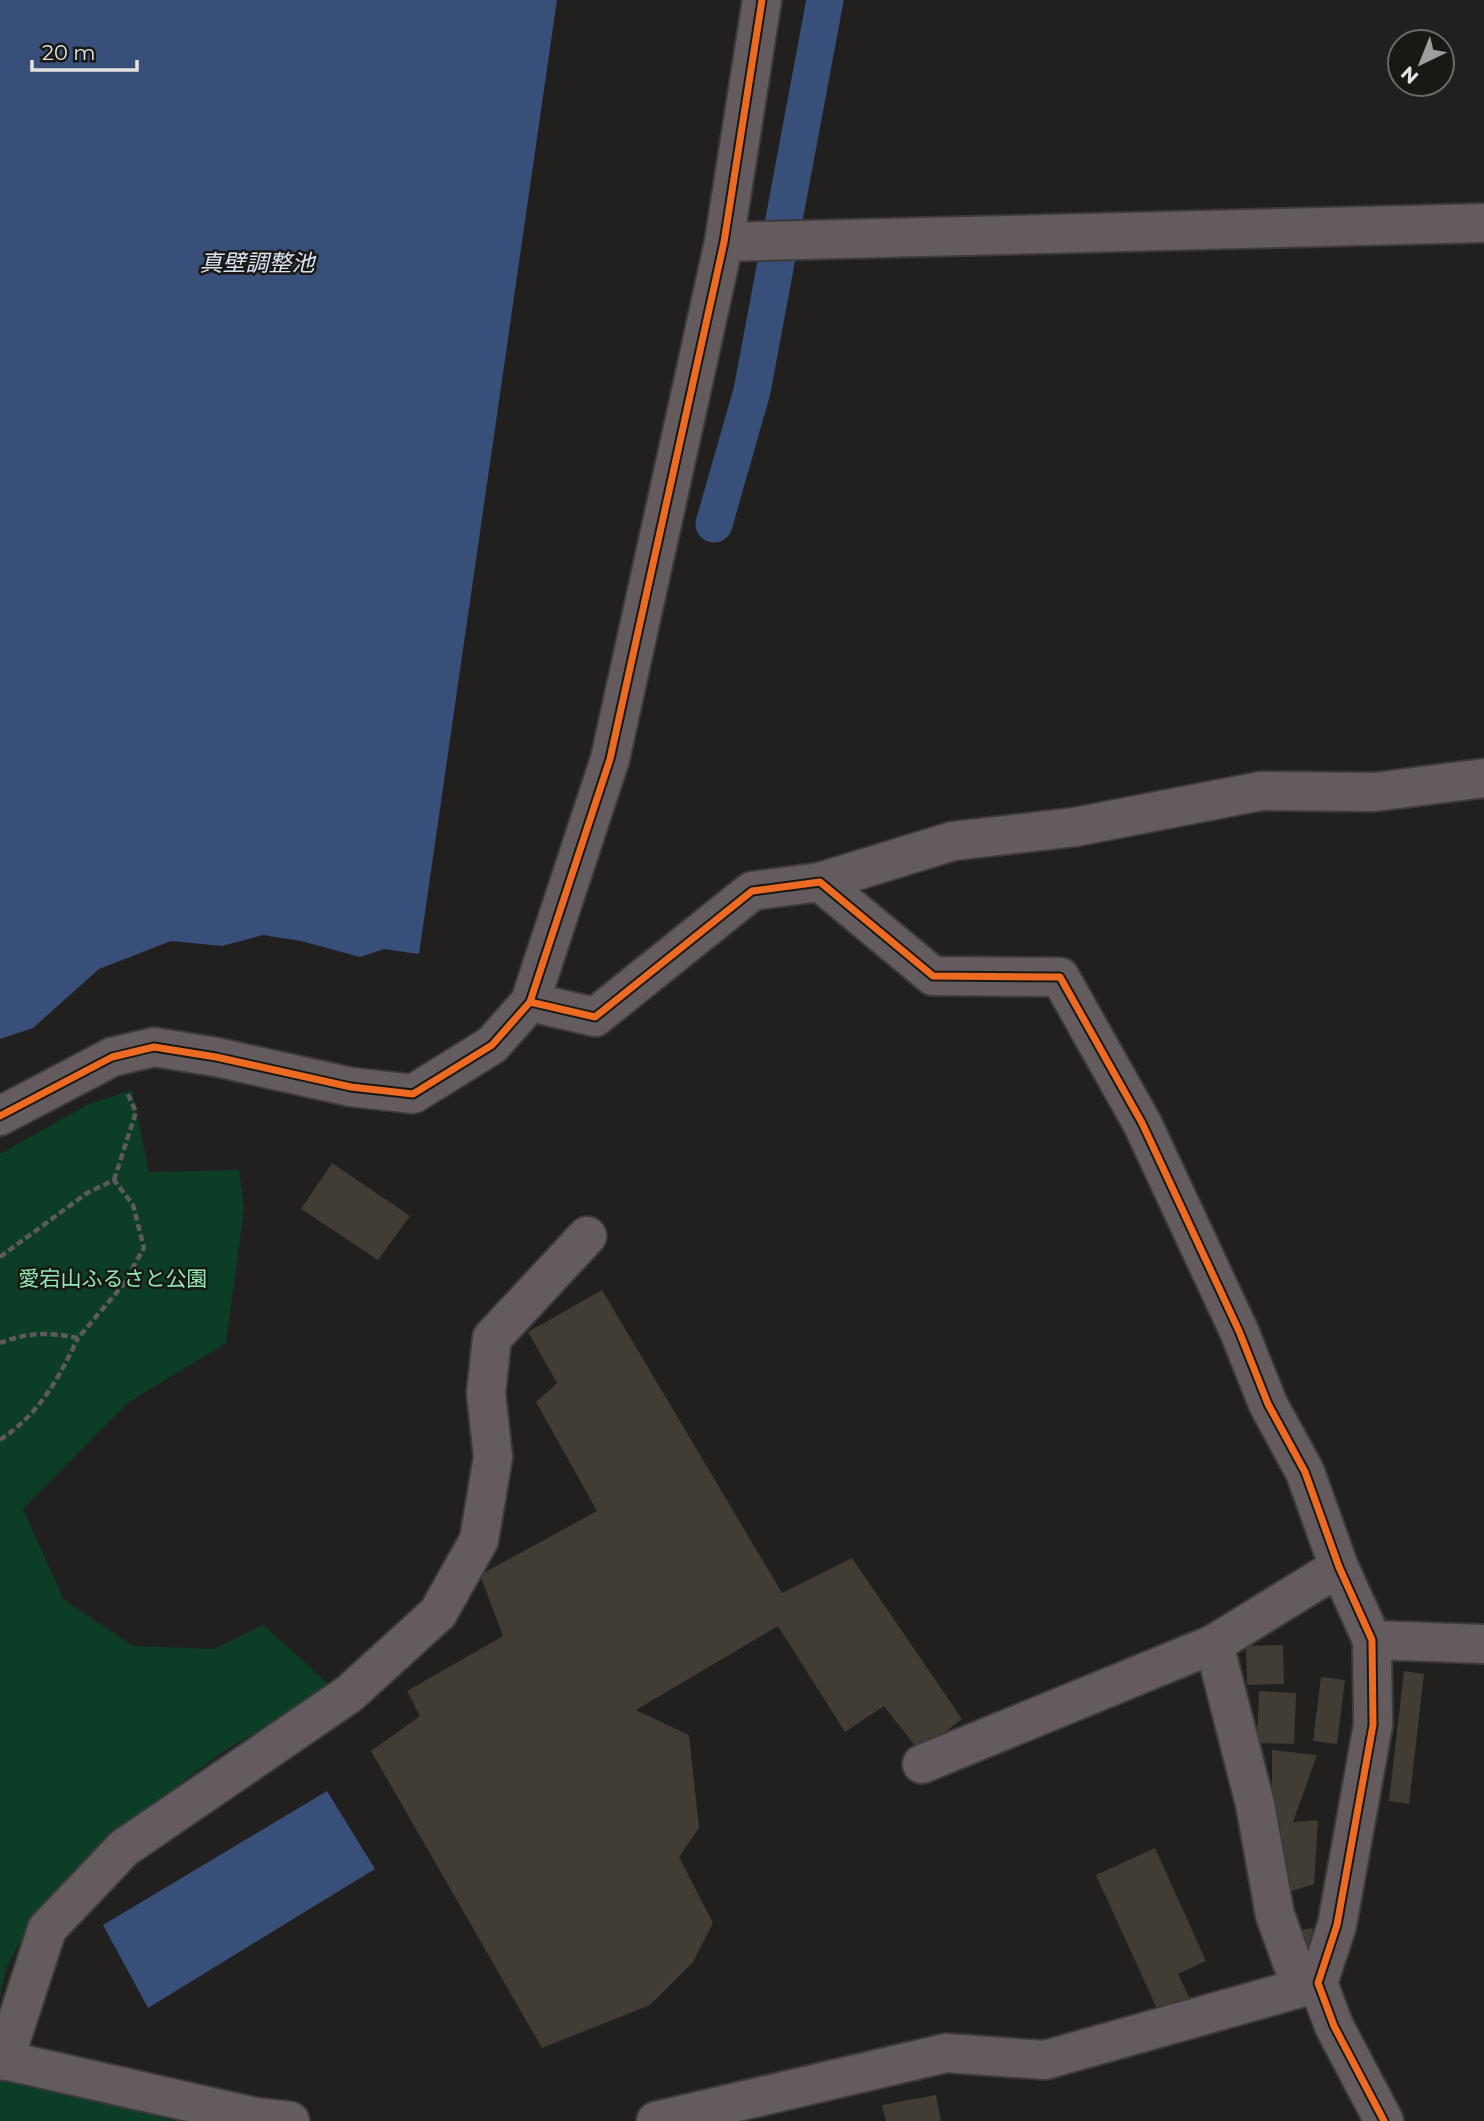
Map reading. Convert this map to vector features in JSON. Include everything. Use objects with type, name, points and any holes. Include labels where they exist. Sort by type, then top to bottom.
[{"type":"street","points":[[0,1116],[112,1057],[154,1047],[216,1057],[351,1087],[413,1094],[492,1045],[530,1002],[610,759],[724,242],[761,0]]},
{"type":"street","points":[[724,242],[1484,223]]},
{"type":"street","points":[[530,1002],[595,1017],[751,891],[820,882],[953,841],[1075,827],[1261,792],[1375,792],[1484,778]]},
{"type":"street","points":[[656,2121],[946,2053],[1045,2060],[1310,1985],[1337,1925],[1373,1725],[1372,1640],[1339,1567],[1305,1472],[1268,1404],[1239,1331],[1142,1123],[1060,977],[933,976],[820,882]]},
{"type":"street","points":[[290,2121],[255,2117],[2,2060],[47,1930],[124,1848],[349,1693],[438,1613],[478,1540],[493,1457],[486,1393],[492,1338],[587,1236]]},
{"type":"street","points":[[922,1764],[1214,1644],[1339,1567]]},
{"type":"street","points":[[1372,1640],[1484,1644]]},
{"type":"street","points":[[1214,1644],[1255,1804],[1275,1915],[1384,2121]]},
{"type":"path","points":[[0,1256],[87,1193],[114,1180],[136,1112],[112,1057]]},
{"type":"path","points":[[0,1440],[24,1424],[57,1383],[78,1338],[123,1285],[144,1248],[133,1205],[114,1180]]},
{"type":"path","points":[[0,1343],[21,1335],[51,1332],[78,1338]]},
{"type":"green space","name":"愛宕山ふるさと公園","points":[[132,1090],[149,1172],[239,1170],[244,1209],[226,1343],[129,1402],[23,1509],[64,1600],[133,1646],[214,1649],[263,1625],[331,1686],[221,1753],[113,1835],[39,1907],[6,1968],[0,1997],[0,1154],[89,1104]]},
{"type":"green space","points":[[0,2071],[34,2084],[175,2121],[0,2121]]},
{"type":"water","name":"真壁調整池","points":[[0,0],[557,0],[419,954],[384,949],[360,957],[301,941],[263,935],[222,946],[171,941],[99,969],[33,1028],[0,1039]]},
{"type":"water","points":[[327,1791],[375,1869],[148,2008],[103,1925]]},
{"type":"building","points":[[332,1163],[410,1216],[378,1260],[301,1209]]},
{"type":"building","points":[[602,1290],[782,1593],[852,1558],[962,1719],[920,1752],[884,1706],[845,1732],[778,1626],[636,1710],[689,1735],[699,1828],[679,1857],[713,1923],[693,1962],[650,2005],[542,2048],[371,1751],[420,1716],[407,1691],[503,1636],[480,1575],[597,1511],[536,1402],[557,1383],[528,1332]]},
{"type":"building","points":[[1283,1645],[1284,1684],[1247,1685],[1246,1646]]},
{"type":"building","points":[[1404,1671],[1424,1674],[1409,1804],[1389,1801]]},
{"type":"building","points":[[1321,1677],[1345,1680],[1337,1744],[1313,1741]]},
{"type":"building","points":[[1259,1691],[1296,1693],[1294,1744],[1257,1743]]},
{"type":"building","points":[[1272,1750],[1317,1755],[1293,1822],[1318,1820],[1314,1884],[1285,1893],[1272,1824]]},
{"type":"building","points":[[1155,1848],[1206,1961],[1178,1974],[1190,1999],[1159,2013],[1096,1875]]},
{"type":"building","points":[[1313,1928],[1305,1963],[1293,1931]]},
{"type":"building","points":[[936,2095],[941,2121],[886,2121],[882,2105]]},
{"type":"waterway","points":[[714,524],[752,391],[825,0]]},
{"type":"cycle path","points":[[0,1116],[112,1057],[154,1047],[216,1057],[351,1087],[413,1094],[492,1045],[530,1002],[610,759],[724,242],[762,0]]},
{"type":"cycle path","points":[[530,1002],[595,1017],[752,891],[820,882],[933,976],[1060,977],[1142,1123],[1239,1331],[1268,1404],[1305,1472],[1339,1567],[1372,1640],[1373,1725],[1337,1925],[1318,1983],[1334,2026],[1384,2121]]}]
